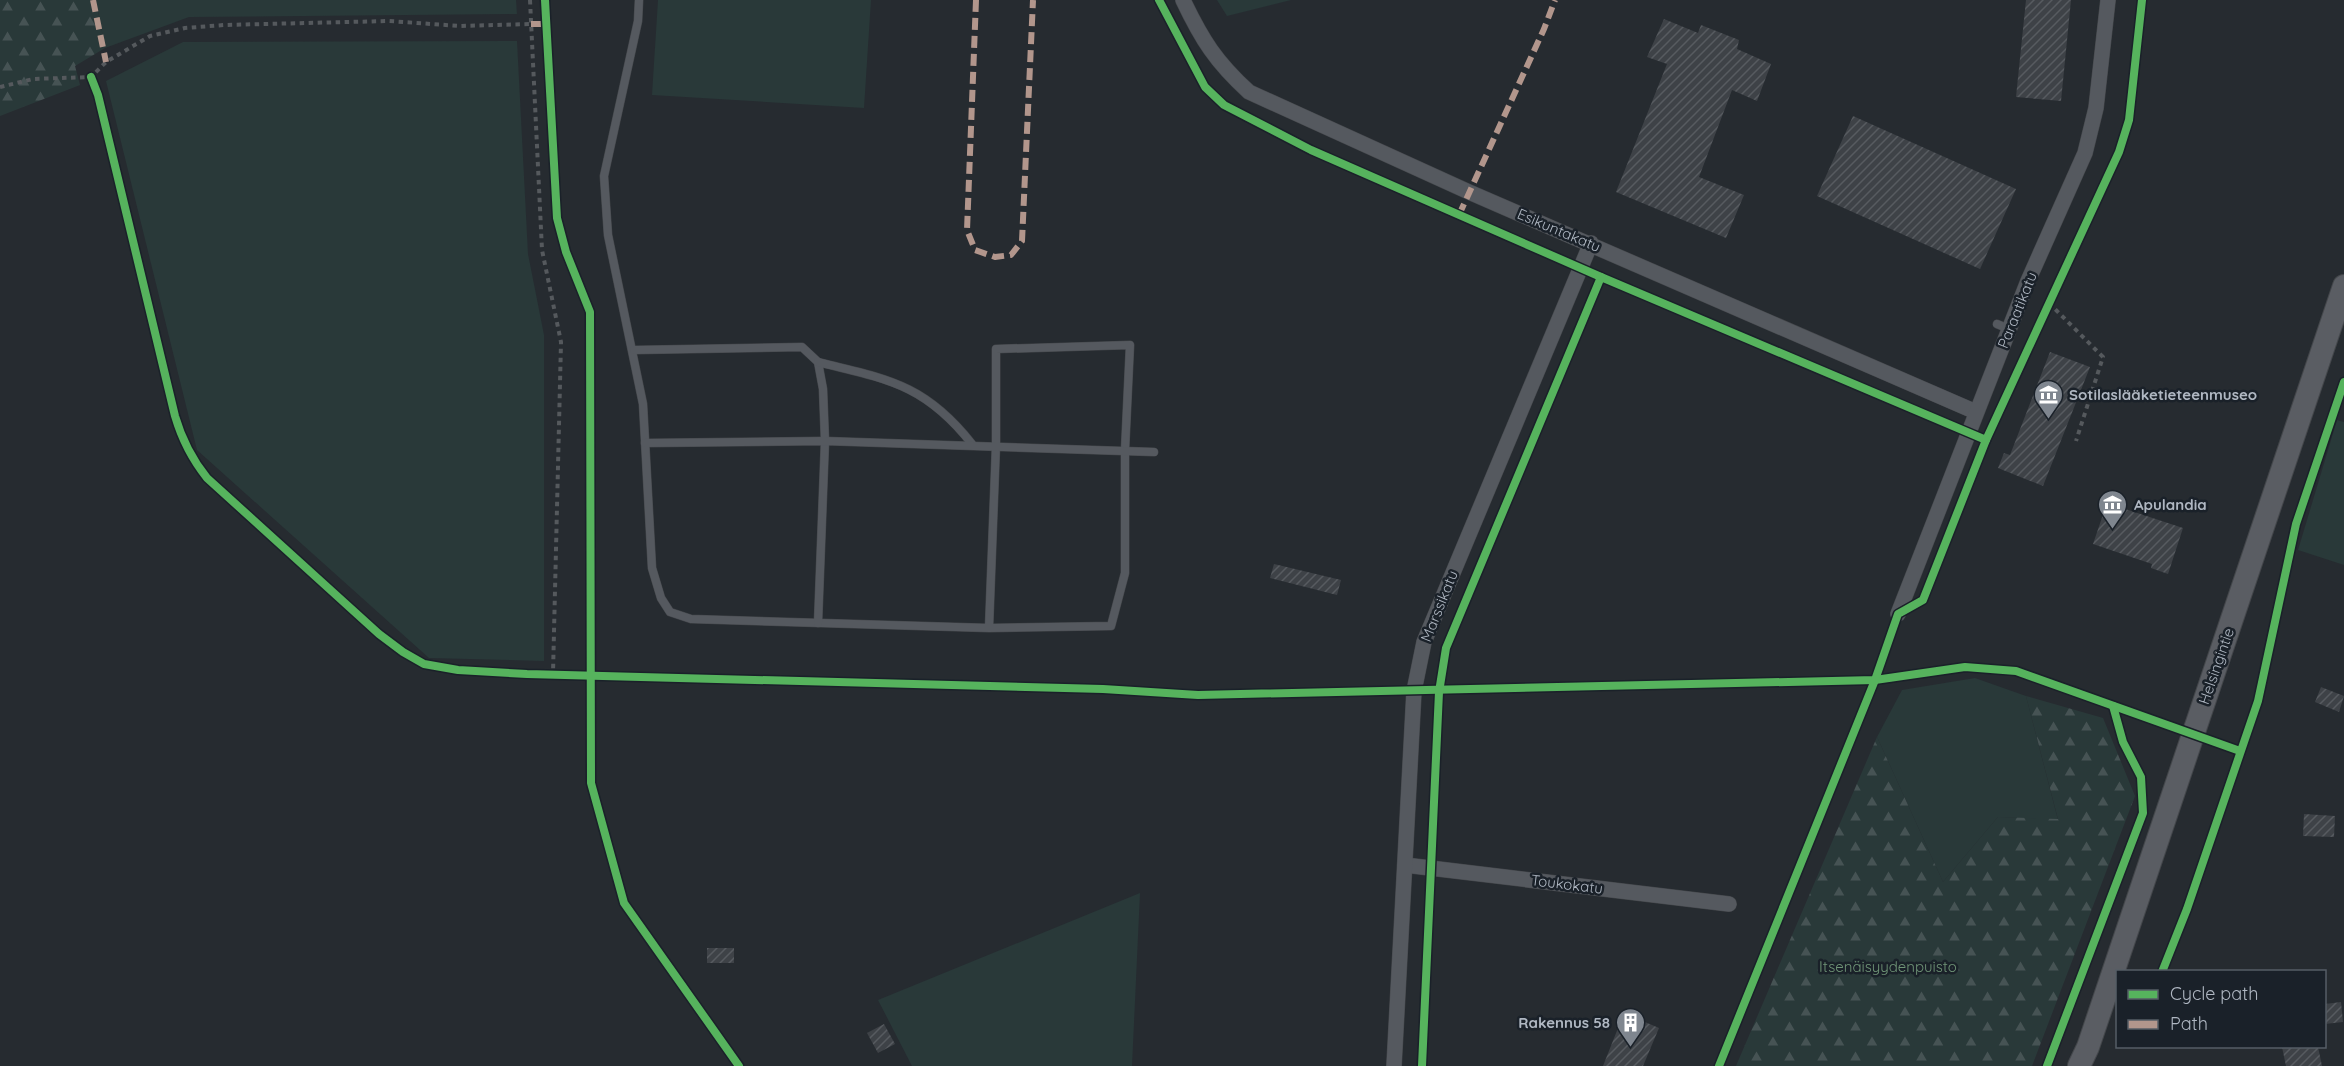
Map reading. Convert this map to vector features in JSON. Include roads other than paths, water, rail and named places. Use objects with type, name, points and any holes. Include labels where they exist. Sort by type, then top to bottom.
[{"type":"main road","name":"Helsingintie","points":[[2084,1060],[2344,286]]},
{"type":"street","name":"Esikuntakatu","points":[[1183,0],[1202,41],[1228,73],[1249,92],[1469,192],[1976,412]]},
{"type":"street","name":"Paraatikatu","points":[[1898,614],[1976,412],[2003,326],[2085,153],[2096,108],[2108,0]]},
{"type":"street","name":"Marssikatu","points":[[1394,1066],[1414,691],[1424,642],[1591,243]]},
{"type":"street","name":"Toukokatu","points":[[1405,865],[1729,904]]},
{"type":"lane","points":[[639,0],[638,21],[604,176],[608,235],[634,350],[643,404],[652,568],[661,598],[670,612],[692,619],[988,628],[1111,626],[1125,573],[1125,450],[1130,345],[996,348],[996,445],[988,628]]},
{"type":"lane","points":[[634,350],[802,347],[818,362],[897,382],[951,417],[972,444]]},
{"type":"lane","points":[[818,362],[823,390],[825,441],[818,623]]},
{"type":"lane","points":[[645,443],[825,441],[972,444],[1154,452]]},
{"type":"place","name":"Sotilaslääketieteenmuseo","points":[[2048,420]]},
{"type":"place","name":"Apulandia","points":[[2113,530]]},
{"type":"place","name":"Rakennus 58","points":[[1631,1048]]},
{"type":"park label","name":"Itsenäisyydenpuisto","points":[[1888,966]]}]
